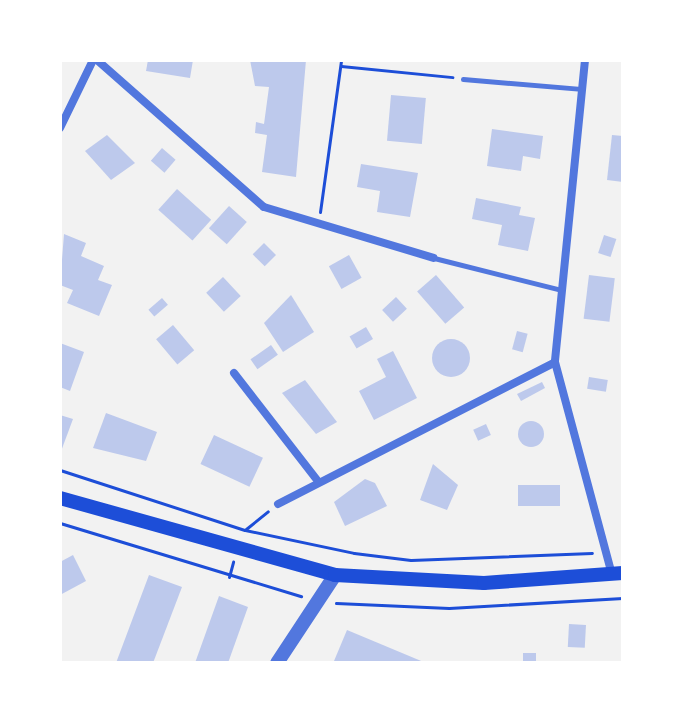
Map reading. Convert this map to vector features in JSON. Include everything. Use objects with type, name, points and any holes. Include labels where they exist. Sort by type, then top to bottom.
[{"type":"main road","points":[[60,498],[335,575],[438,583],[618,573]]},
{"type":"street","points":[[60,128],[95,60],[264,207],[318,227],[434,258]]},
{"type":"street","points":[[585,60],[555,362],[609,552],[618,573]]},
{"type":"street","points":[[278,504],[317,480],[555,362]]},
{"type":"street","points":[[234,373],[317,480]]},
{"type":"street","points":[[277,663],[335,575]]},
{"type":"lane","points":[[463,79],[581,89]]},
{"type":"lane","points":[[434,258],[561,290]]},
{"type":"path","points":[[318,227],[341,63],[463,79]]},
{"type":"path","points":[[60,470],[245,530],[411,560],[609,552]]},
{"type":"path","points":[[245,530],[278,504]]},
{"type":"building","points":[[148,60],[193,60],[190,78],[146,71]]},
{"type":"building","points":[[250,60],[306,60],[296,177],[262,172],[267,135],[255,133],[256,122],[264,124],[269,87],[255,86]]},
{"type":"building","points":[[391,95],[426,98],[422,144],[387,141]]},
{"type":"building","points":[[492,129],[543,136],[540,159],[523,156],[521,171],[487,166]]},
{"type":"building","points":[[107,135],[135,163],[111,180],[85,151]]},
{"type":"building","points":[[612,135],[623,136],[623,182],[607,180]]},
{"type":"building","points":[[162,148],[176,160],[164,173],[151,161]]},
{"type":"building","points":[[361,164],[418,173],[410,217],[377,212],[380,191],[357,187]]},
{"type":"building","points":[[177,189],[211,220],[192,241],[158,210]]},
{"type":"building","points":[[476,198],[521,207],[519,215],[535,218],[528,251],[498,245],[502,225],[472,219]]},
{"type":"building","points":[[229,206],[247,222],[227,244],[209,228]]},
{"type":"building","points":[[64,234],[86,243],[81,256],[104,266],[98,280],[112,285],[99,316],[67,303],[73,290],[60,285]]},
{"type":"building","points":[[604,235],[616,239],[610,257],[598,253]]},
{"type":"building","points":[[264,243],[276,255],[265,266],[253,254]]},
{"type":"building","points":[[349,255],[362,278],[341,289],[329,266]]},
{"type":"building","points":[[436,275],[464,307],[445,324],[417,291]]},
{"type":"building","points":[[589,275],[615,278],[609,322],[584,319]]},
{"type":"building","points":[[223,277],[241,296],[224,312],[206,293]]},
{"type":"building","points":[[291,295],[314,332],[283,352],[264,323]]},
{"type":"building","points":[[396,297],[407,309],[393,322],[382,310]]},
{"type":"building","points":[[162,298],[168,305],[154,317],[148,310]]},
{"type":"building","points":[[173,325],[194,350],[177,364],[156,339]]},
{"type":"building","points":[[366,327],[373,339],[357,349],[350,336]]},
{"type":"building","points":[[517,331],[528,334],[523,352],[512,349]]},
{"type":"building","points":[[451,339],[465,344],[470,358],[465,372],[451,377],[437,372],[432,358],[437,344]]},
{"type":"building","points":[[60,343],[84,352],[70,391],[60,387]]},
{"type":"building","points":[[271,345],[278,355],[257,369],[251,359]]},
{"type":"building","points":[[393,351],[417,398],[374,420],[359,391],[386,377],[377,359]]},
{"type":"building","points":[[589,377],[608,380],[606,392],[587,389]]},
{"type":"building","points":[[305,380],[337,422],[316,434],[282,393]]},
{"type":"building","points":[[542,382],[545,388],[521,401],[517,394]]},
{"type":"building","points":[[106,413],[157,432],[146,461],[93,448]]},
{"type":"building","points":[[60,415],[73,419],[60,454]]},
{"type":"building","points":[[531,421],[540,425],[544,434],[540,443],[531,447],[522,443],[518,434],[522,425]]},
{"type":"building","points":[[486,424],[491,435],[478,441],[473,430]]},
{"type":"building","points":[[214,435],[263,458],[249,487],[200,464]]},
{"type":"building","points":[[433,464],[458,485],[447,510],[420,500]]},
{"type":"building","points":[[365,479],[375,483],[387,506],[345,526],[334,502]]},
{"type":"building","points":[[518,485],[560,485],[560,506],[518,506]]},
{"type":"building","points":[[73,555],[86,581],[60,595],[60,562]]},
{"type":"building","points":[[149,575],[182,587],[153,663],[116,663]]},
{"type":"building","points":[[219,596],[248,607],[228,663],[195,663]]},
{"type":"building","points":[[569,624],[586,625],[585,648],[568,647]]},
{"type":"building","points":[[347,630],[426,663],[334,661]]},
{"type":"building","points":[[523,653],[536,653],[536,663],[523,663]]}]
